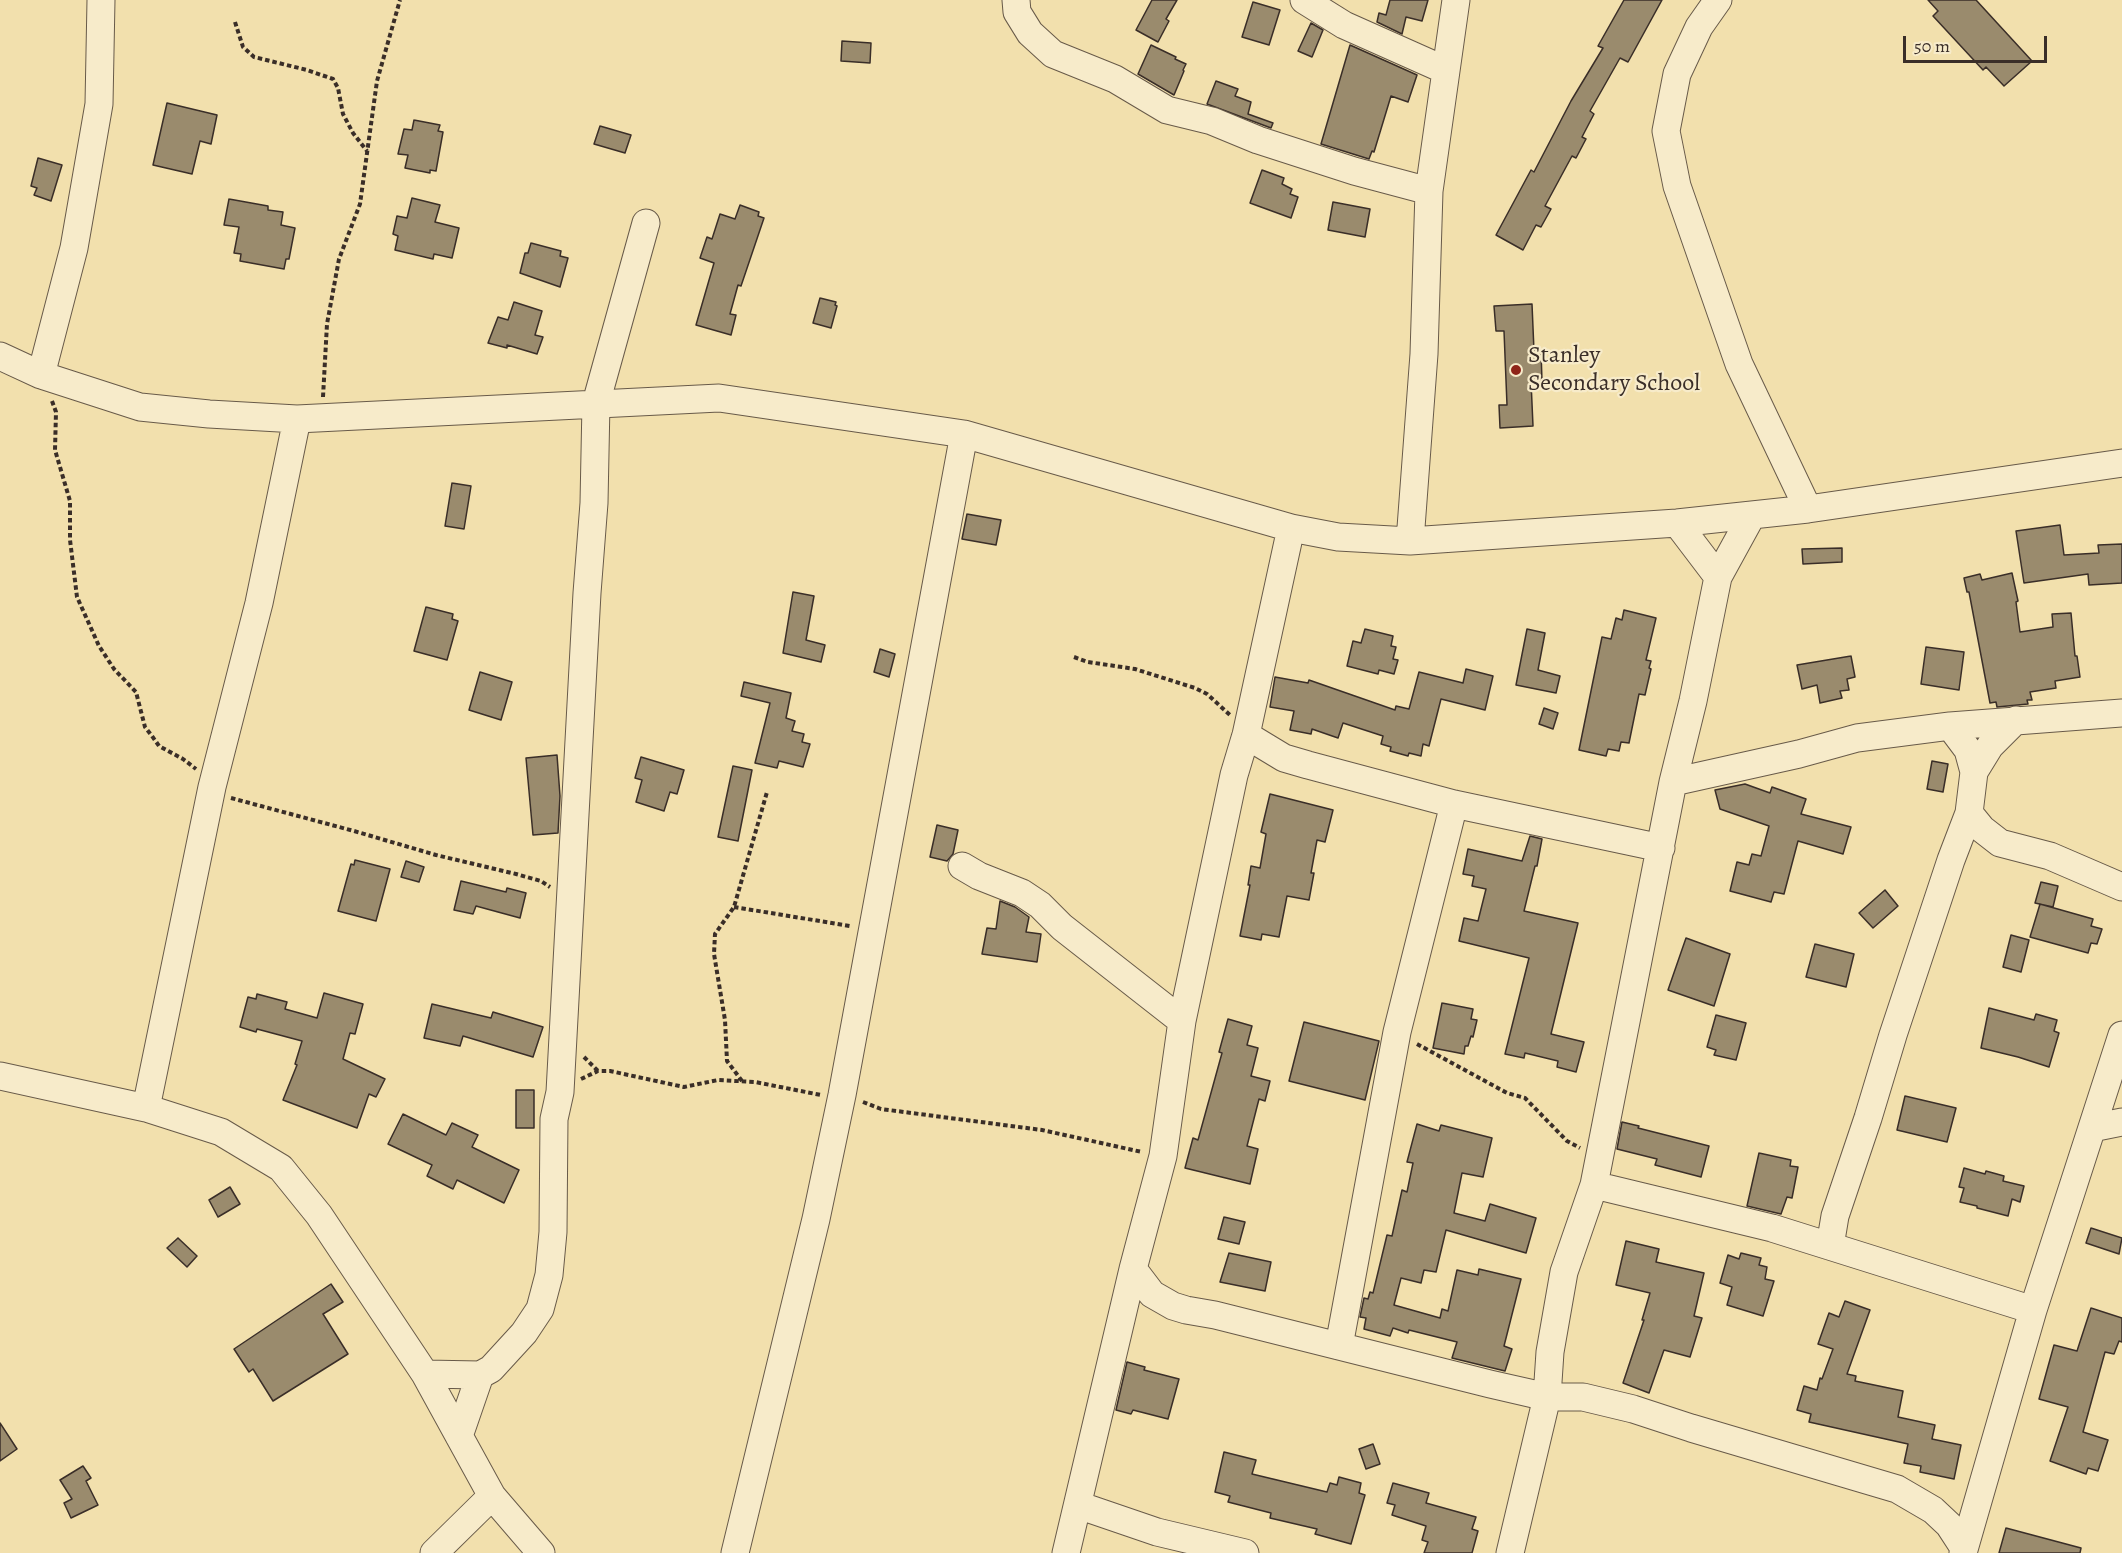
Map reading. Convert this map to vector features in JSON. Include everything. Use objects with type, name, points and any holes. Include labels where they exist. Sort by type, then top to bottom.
[{"type":"street","points":[[1016,0],[1017,12],[1029,33],[1053,54],[1114,79],[1167,110],[1212,122],[1258,140],[1354,171],[1429,191]]},
{"type":"street","points":[[1304,0],[1344,25],[1445,70]]},
{"type":"street","points":[[1410,541],[1424,354],[1429,191],[1456,0]]},
{"type":"street","points":[[1718,0],[1699,27],[1677,74],[1666,131],[1677,186],[1738,364],[1808,509]]},
{"type":"street","points":[[41,375],[74,248],[99,104],[96,6]]},
{"type":"street","points":[[424,1374],[480,1376],[491,1370],[524,1333],[540,1309],[549,1275],[553,1232],[554,1119],[561,1092],[587,593],[594,503],[596,403],[646,223]]},
{"type":"street","points":[[0,356],[41,375],[140,406],[209,414],[309,419],[719,398],[964,434],[1291,528],[1338,537],[1410,541],[1677,523],[1808,509],[2122,464]]},
{"type":"street","points":[[146,1108],[212,786],[309,419]]},
{"type":"street","points":[[735,1553],[816,1219],[842,1095],[964,434]]},
{"type":"street","points":[[1510,1553],[1547,1397],[1550,1352],[1564,1272],[1594,1185],[1600,1158],[1673,782],[1693,701],[1718,577],[1752,515]]},
{"type":"street","points":[[1677,523],[1718,577]]},
{"type":"street","points":[[1066,1553],[1162,1156],[1182,1020],[1234,775],[1247,731],[1291,528]]},
{"type":"street","points":[[1673,782],[1799,754],[1857,738],[1950,726],[2122,713]]},
{"type":"street","points":[[1974,772],[1990,747],[2016,720]]},
{"type":"street","points":[[1830,1246],[1835,1215],[1951,860],[1969,813],[1974,772],[1968,750],[1950,726]]},
{"type":"street","points":[[1247,731],[1284,758],[1454,804],[1661,848]]},
{"type":"street","points":[[1234,775],[1284,758]]},
{"type":"street","points":[[1339,1346],[1397,1032],[1454,804]]},
{"type":"street","points":[[1969,813],[1982,829],[2000,843],[2050,856],[2122,887]]},
{"type":"street","points":[[962,866],[979,876],[1022,893],[1040,904],[1062,927],[1182,1020]]},
{"type":"street","points":[[1963,1550],[2034,1310],[2092,1128],[2117,1077],[2122,1035]]},
{"type":"street","points":[[0,1077],[146,1108],[221,1132],[281,1168],[319,1215],[424,1374],[492,1497],[541,1553]]},
{"type":"street","points":[[2092,1128],[2122,1122]]},
{"type":"street","points":[[1594,1185],[1772,1228],[2034,1310]]},
{"type":"street","points":[[1133,1269],[1152,1293],[1173,1306],[1547,1397],[1583,1397],[1633,1408],[1691,1428],[1897,1489],[1933,1510],[1950,1525],[1963,1550]]},
{"type":"street","points":[[1550,1352],[1583,1397]]},
{"type":"street","points":[[459,1436],[480,1376]]},
{"type":"street","points":[[434,1553],[492,1497]]},
{"type":"street","points":[[1078,1505],[1157,1532],[1245,1553]]},
{"type":"path","points":[[309,419],[339,259],[360,204],[377,81],[400,0]]},
{"type":"path","points":[[235,22],[243,47],[254,57],[307,70],[333,80],[338,88],[343,114],[367,152]]},
{"type":"path","points":[[41,375],[56,412],[55,450],[70,501],[70,540],[77,597],[99,646],[114,669],[136,692],[145,727],[159,746],[195,768],[221,794],[234,799],[436,855],[516,874],[541,881],[550,887]]},
{"type":"path","points":[[1074,657],[1088,662],[1135,669],[1195,688],[1207,694],[1247,731]]},
{"type":"path","points":[[742,1082],[727,1061],[725,1020],[714,954],[715,934],[734,907],[767,792]]},
{"type":"path","points":[[734,907],[872,930]]},
{"type":"path","points":[[1397,1032],[1507,1093],[1525,1098],[1567,1141],[1600,1158]]},
{"type":"path","points":[[561,1092],[578,1080],[598,1071],[650,1078],[684,1087],[718,1080],[742,1082],[819,1095],[842,1095],[881,1108],[1042,1130],[1162,1156]]},
{"type":"building","points":[[1152,0],[1177,0],[1166,19],[1169,21],[1158,42],[1136,30]]},
{"type":"building","points":[[1390,0],[1428,0],[1422,21],[1406,17],[1402,34],[1377,22],[1379,13],[1386,15]]},
{"type":"building","points":[[1624,0],[1662,0],[1628,62],[1620,58],[1590,111],[1594,114],[1582,137],[1586,139],[1576,158],[1572,156],[1545,206],[1551,209],[1541,227],[1536,225],[1523,250],[1496,235],[1531,170],[1534,172],[1571,101],[1603,48],[1598,46]]},
{"type":"building","points":[[1928,0],[1976,0],[2032,61],[2004,86],[1986,67],[1983,70],[1933,16],[1938,11]]},
{"type":"building","points":[[1253,2],[1280,10],[1269,45],[1242,37]]},
{"type":"building","points":[[1311,23],[1323,30],[1312,57],[1298,51]]},
{"type":"building","points":[[842,41],[871,43],[870,63],[841,61]]},
{"type":"building","points":[[1151,45],[1186,64],[1174,95],[1138,74]]},
{"type":"building","points":[[1350,45],[1417,75],[1408,102],[1391,96],[1374,152],[1372,151],[1369,159],[1321,144]]},
{"type":"building","points":[[1216,81],[1238,89],[1235,96],[1251,102],[1248,114],[1273,123],[1271,128],[1207,104]]},
{"type":"building","points":[[167,103],[217,115],[211,144],[200,141],[192,174],[153,165]]},
{"type":"building","points":[[414,120],[440,125],[438,131],[443,132],[436,171],[430,170],[430,173],[405,168],[408,155],[398,154],[404,129],[412,130]]},
{"type":"building","points":[[600,126],[631,135],[625,153],[594,144]]},
{"type":"building","points":[[38,158],[62,165],[51,201],[34,195],[37,188],[31,186]]},
{"type":"building","points":[[1262,170],[1284,178],[1282,184],[1292,189],[1290,194],[1298,197],[1291,218],[1250,203]]},
{"type":"building","points":[[412,198],[440,205],[435,222],[459,228],[452,258],[434,254],[433,259],[395,250],[398,236],[393,234],[397,216],[407,218]]},
{"type":"building","points":[[229,199],[268,206],[268,210],[283,212],[281,225],[295,228],[289,259],[286,259],[284,269],[240,261],[241,254],[234,253],[239,227],[224,225]]},
{"type":"building","points":[[1333,202],[1370,209],[1365,237],[1328,230]]},
{"type":"building","points":[[740,205],[759,212],[758,216],[764,218],[741,286],[738,285],[730,314],[736,315],[731,335],[696,325],[714,263],[700,258],[707,237],[712,239],[720,214],[735,219]]},
{"type":"building","points":[[531,243],[561,251],[560,256],[568,258],[560,287],[520,273],[525,253],[528,253]]},
{"type":"building","points":[[820,298],[836,302],[831,328],[813,323]]},
{"type":"building","points":[[514,302],[542,311],[535,335],[543,337],[537,354],[507,345],[507,348],[488,343],[498,317],[508,320]]},
{"type":"building","points":[[1532,304],[1534,351],[1541,351],[1542,381],[1531,381],[1533,426],[1500,428],[1499,405],[1507,405],[1504,331],[1496,331],[1494,306]]},
{"type":"building","points":[[452,483],[471,486],[464,529],[445,526]]},
{"type":"building","points":[[967,514],[1001,520],[996,545],[962,539]]},
{"type":"building","points":[[2060,525],[2064,555],[2099,553],[2098,545],[2122,544],[2122,583],[2089,585],[2088,574],[2024,583],[2016,531]]},
{"type":"building","points":[[1842,548],[1842,562],[1803,564],[1802,549]]},
{"type":"building","points":[[2012,573],[2018,601],[2016,602],[2020,632],[2053,627],[2052,614],[2071,613],[2075,656],[2077,656],[2080,677],[2055,681],[2056,688],[2030,692],[2032,700],[2027,700],[2028,704],[1997,707],[1996,702],[1990,703],[1969,592],[1967,592],[1964,578],[1980,574],[1982,580]]},
{"type":"building","points":[[793,592],[814,596],[806,640],[825,645],[821,662],[783,653]]},
{"type":"building","points":[[426,607],[453,614],[452,619],[458,621],[447,660],[414,651]]},
{"type":"building","points":[[1624,610],[1656,618],[1646,660],[1651,661],[1649,668],[1651,669],[1645,695],[1639,694],[1629,743],[1621,742],[1619,751],[1608,749],[1606,756],[1579,750],[1602,637],[1611,639],[1616,618],[1622,620]]},
{"type":"building","points":[[1365,629],[1393,636],[1391,646],[1396,647],[1393,659],[1398,660],[1394,674],[1379,670],[1378,674],[1347,666],[1353,641],[1361,643]]},
{"type":"building","points":[[1527,629],[1545,633],[1538,670],[1560,676],[1556,693],[1516,685]]},
{"type":"building","points":[[1926,647],[1964,652],[1959,690],[1921,684]]},
{"type":"building","points":[[880,649],[895,654],[889,677],[874,672]]},
{"type":"building","points":[[1851,656],[1855,677],[1847,679],[1849,690],[1840,691],[1842,698],[1820,703],[1817,685],[1802,689],[1797,665]]},
{"type":"building","points":[[1466,669],[1493,676],[1485,710],[1441,699],[1429,746],[1423,744],[1421,756],[1409,753],[1408,756],[1390,751],[1391,747],[1381,744],[1383,736],[1343,723],[1338,738],[1312,729],[1311,734],[1290,730],[1294,711],[1270,707],[1275,677],[1308,683],[1309,680],[1395,710],[1396,706],[1409,709],[1419,672],[1463,683]]},
{"type":"building","points":[[480,672],[512,682],[501,720],[469,710]]},
{"type":"building","points":[[744,682],[791,693],[786,718],[795,721],[792,731],[804,734],[802,742],[810,744],[803,767],[779,761],[777,768],[755,763],[770,703],[741,696]]},
{"type":"building","points":[[1544,708],[1558,713],[1553,729],[1539,724]]},
{"type":"building","points":[[557,755],[560,796],[558,833],[533,835],[526,758]]},
{"type":"building","points":[[641,757],[684,770],[677,794],[670,792],[664,811],[636,802],[642,780],[635,778]]},
{"type":"building","points":[[1932,761],[1948,764],[1943,792],[1927,789]]},
{"type":"building","points":[[733,766],[752,770],[738,841],[718,837]]},
{"type":"building","points":[[1745,784],[1770,793],[1772,787],[1806,799],[1801,814],[1851,827],[1843,854],[1798,841],[1784,894],[1774,892],[1771,902],[1730,891],[1737,862],[1749,865],[1752,854],[1761,856],[1769,826],[1720,809],[1715,790]]},
{"type":"building","points":[[1270,794],[1333,810],[1325,842],[1317,840],[1309,900],[1287,896],[1279,937],[1262,934],[1261,940],[1240,936],[1250,885],[1248,885],[1251,866],[1260,868],[1266,834],[1261,832]]},
{"type":"building","points":[[937,825],[958,830],[953,854],[947,861],[930,857]]},
{"type":"building","points":[[1530,836],[1542,839],[1524,911],[1578,923],[1551,1034],[1584,1042],[1576,1072],[1557,1067],[1558,1061],[1525,1053],[1524,1058],[1505,1054],[1529,958],[1459,941],[1464,918],[1478,921],[1486,889],[1472,886],[1474,876],[1463,874],[1468,849],[1522,861]]},
{"type":"building","points":[[355,860],[390,869],[376,921],[338,911],[351,864],[354,865]]},
{"type":"building","points":[[406,861],[424,867],[419,882],[401,877]]},
{"type":"building","points":[[461,881],[506,892],[507,888],[526,893],[520,918],[476,906],[473,914],[454,910]]},
{"type":"building","points":[[2041,882],[2058,886],[2053,907],[2035,903]]},
{"type":"building","points":[[1885,890],[1898,906],[1873,928],[1859,913]]},
{"type":"building","points":[[1000,901],[1015,907],[1029,917],[1026,932],[1041,934],[1037,962],[982,954],[987,928],[996,929]]},
{"type":"building","points":[[2040,904],[2093,919],[2091,926],[2102,929],[2097,944],[2091,943],[2088,953],[2030,937]]},
{"type":"building","points":[[2011,935],[2029,940],[2021,972],[2003,967]]},
{"type":"building","points":[[1686,938],[1730,954],[1714,1006],[1668,990]]},
{"type":"building","points":[[1815,944],[1854,954],[1846,987],[1806,977]]},
{"type":"building","points":[[324,993],[363,1004],[355,1034],[350,1033],[343,1059],[385,1079],[376,1097],[369,1094],[357,1128],[283,1100],[297,1065],[295,1064],[302,1041],[240,1027],[248,997],[256,999],[257,994],[287,1002],[285,1009],[317,1018]]},
{"type":"building","points":[[1442,1003],[1473,1009],[1471,1019],[1477,1020],[1473,1037],[1471,1036],[1468,1046],[1465,1046],[1464,1054],[1433,1048]]},
{"type":"building","points":[[432,1004],[491,1018],[493,1012],[543,1027],[533,1057],[463,1036],[460,1046],[424,1038]]},
{"type":"building","points":[[1989,1008],[2034,1020],[2036,1014],[2057,1020],[2054,1031],[2059,1033],[2049,1067],[1981,1048]]},
{"type":"building","points":[[1716,1015],[1746,1023],[1736,1060],[1714,1055],[1716,1050],[1707,1047]]},
{"type":"building","points":[[1228,1019],[1252,1026],[1247,1045],[1258,1048],[1251,1076],[1270,1081],[1265,1101],[1259,1099],[1247,1146],[1258,1149],[1250,1184],[1185,1168],[1193,1138],[1198,1140],[1222,1053],[1219,1052]]},
{"type":"building","points":[[1304,1022],[1379,1041],[1365,1100],[1289,1081]]},
{"type":"building","points":[[516,1090],[534,1090],[534,1128],[516,1128]]},
{"type":"building","points":[[1905,1096],[1956,1108],[1947,1142],[1897,1130]]},
{"type":"building","points":[[403,1114],[446,1135],[452,1123],[478,1135],[472,1147],[519,1170],[504,1203],[457,1180],[453,1189],[427,1176],[432,1165],[388,1144]]},
{"type":"building","points":[[1622,1122],[1709,1146],[1701,1177],[1655,1165],[1657,1159],[1617,1149]]},
{"type":"building","points":[[1417,1124],[1439,1131],[1441,1125],[1492,1138],[1483,1177],[1462,1173],[1454,1213],[1485,1221],[1490,1204],[1536,1218],[1526,1253],[1446,1230],[1436,1272],[1424,1270],[1421,1283],[1401,1278],[1394,1305],[1440,1318],[1442,1309],[1448,1311],[1457,1270],[1478,1275],[1479,1269],[1521,1279],[1504,1346],[1512,1349],[1505,1371],[1452,1358],[1457,1342],[1409,1330],[1408,1333],[1393,1328],[1390,1336],[1364,1329],[1366,1318],[1360,1317],[1364,1298],[1368,1299],[1370,1292],[1373,1293],[1387,1235],[1392,1236],[1402,1190],[1407,1192],[1413,1163],[1407,1162]]},
{"type":"building","points":[[1759,1153],[1791,1160],[1790,1166],[1798,1167],[1792,1198],[1787,1197],[1781,1214],[1747,1206]]},
{"type":"building","points":[[1964,1168],[2004,1176],[2003,1181],[2024,1186],[2020,1202],[2012,1199],[2008,1216],[1960,1202],[1964,1188],[1959,1187]]},
{"type":"building","points":[[230,1187],[240,1204],[218,1217],[209,1200]]},
{"type":"building","points":[[1224,1217],[1245,1222],[1239,1244],[1218,1239]]},
{"type":"building","points":[[2091,1228],[2122,1238],[2119,1254],[2086,1243]]},
{"type":"building","points":[[178,1238],[197,1256],[187,1267],[167,1248]]},
{"type":"building","points":[[1626,1241],[1659,1249],[1656,1262],[1704,1273],[1694,1316],[1702,1318],[1690,1357],[1664,1350],[1649,1393],[1623,1383],[1644,1320],[1642,1320],[1650,1293],[1616,1285]]},
{"type":"building","points":[[1229,1253],[1271,1262],[1265,1291],[1220,1282]]},
{"type":"building","points":[[1741,1253],[1761,1258],[1759,1265],[1767,1267],[1765,1279],[1774,1281],[1763,1316],[1727,1305],[1732,1287],[1720,1283],[1728,1255],[1739,1259]]},
{"type":"building","points":[[331,1284],[343,1302],[323,1314],[348,1354],[273,1401],[253,1369],[249,1372],[234,1349]]},
{"type":"building","points":[[1845,1301],[1870,1310],[1847,1374],[1856,1376],[1855,1381],[1903,1391],[1898,1417],[1935,1425],[1932,1439],[1961,1445],[1954,1479],[1920,1472],[1921,1466],[1904,1463],[1908,1444],[1809,1422],[1811,1414],[1797,1410],[1804,1386],[1817,1390],[1820,1378],[1822,1379],[1833,1349],[1818,1344],[1829,1313],[1839,1317]]},
{"type":"building","points":[[2091,1308],[2122,1318],[2122,1342],[2119,1341],[2114,1354],[2105,1352],[2083,1432],[2108,1440],[2098,1471],[2088,1468],[2086,1474],[2050,1461],[2068,1407],[2039,1399],[2054,1345],[2077,1351]]},
{"type":"building","points":[[1127,1362],[1145,1367],[1144,1370],[1179,1379],[1168,1419],[1133,1410],[1131,1414],[1116,1410]]},
{"type":"building","points":[[0,1423],[17,1449],[0,1461]]},
{"type":"building","points":[[1373,1444],[1380,1464],[1366,1469],[1359,1449]]},
{"type":"building","points":[[1224,1452],[1256,1460],[1252,1474],[1327,1492],[1330,1483],[1337,1485],[1339,1477],[1361,1483],[1359,1493],[1365,1495],[1351,1544],[1315,1534],[1317,1529],[1270,1518],[1271,1513],[1228,1502],[1230,1496],[1215,1492]]},
{"type":"building","points":[[83,1466],[91,1478],[86,1481],[98,1505],[71,1518],[64,1503],[72,1499],[60,1480]]},
{"type":"building","points":[[1393,1483],[1429,1493],[1426,1503],[1476,1517],[1472,1529],[1478,1531],[1472,1553],[1424,1553],[1428,1542],[1422,1540],[1426,1526],[1392,1515],[1395,1505],[1387,1503]]},
{"type":"building","points":[[2006,1528],[2081,1548],[2080,1553],[1999,1553]]},
{"type":"place","name":"Stanley Secondary School","points":[[1516,370]]}]
